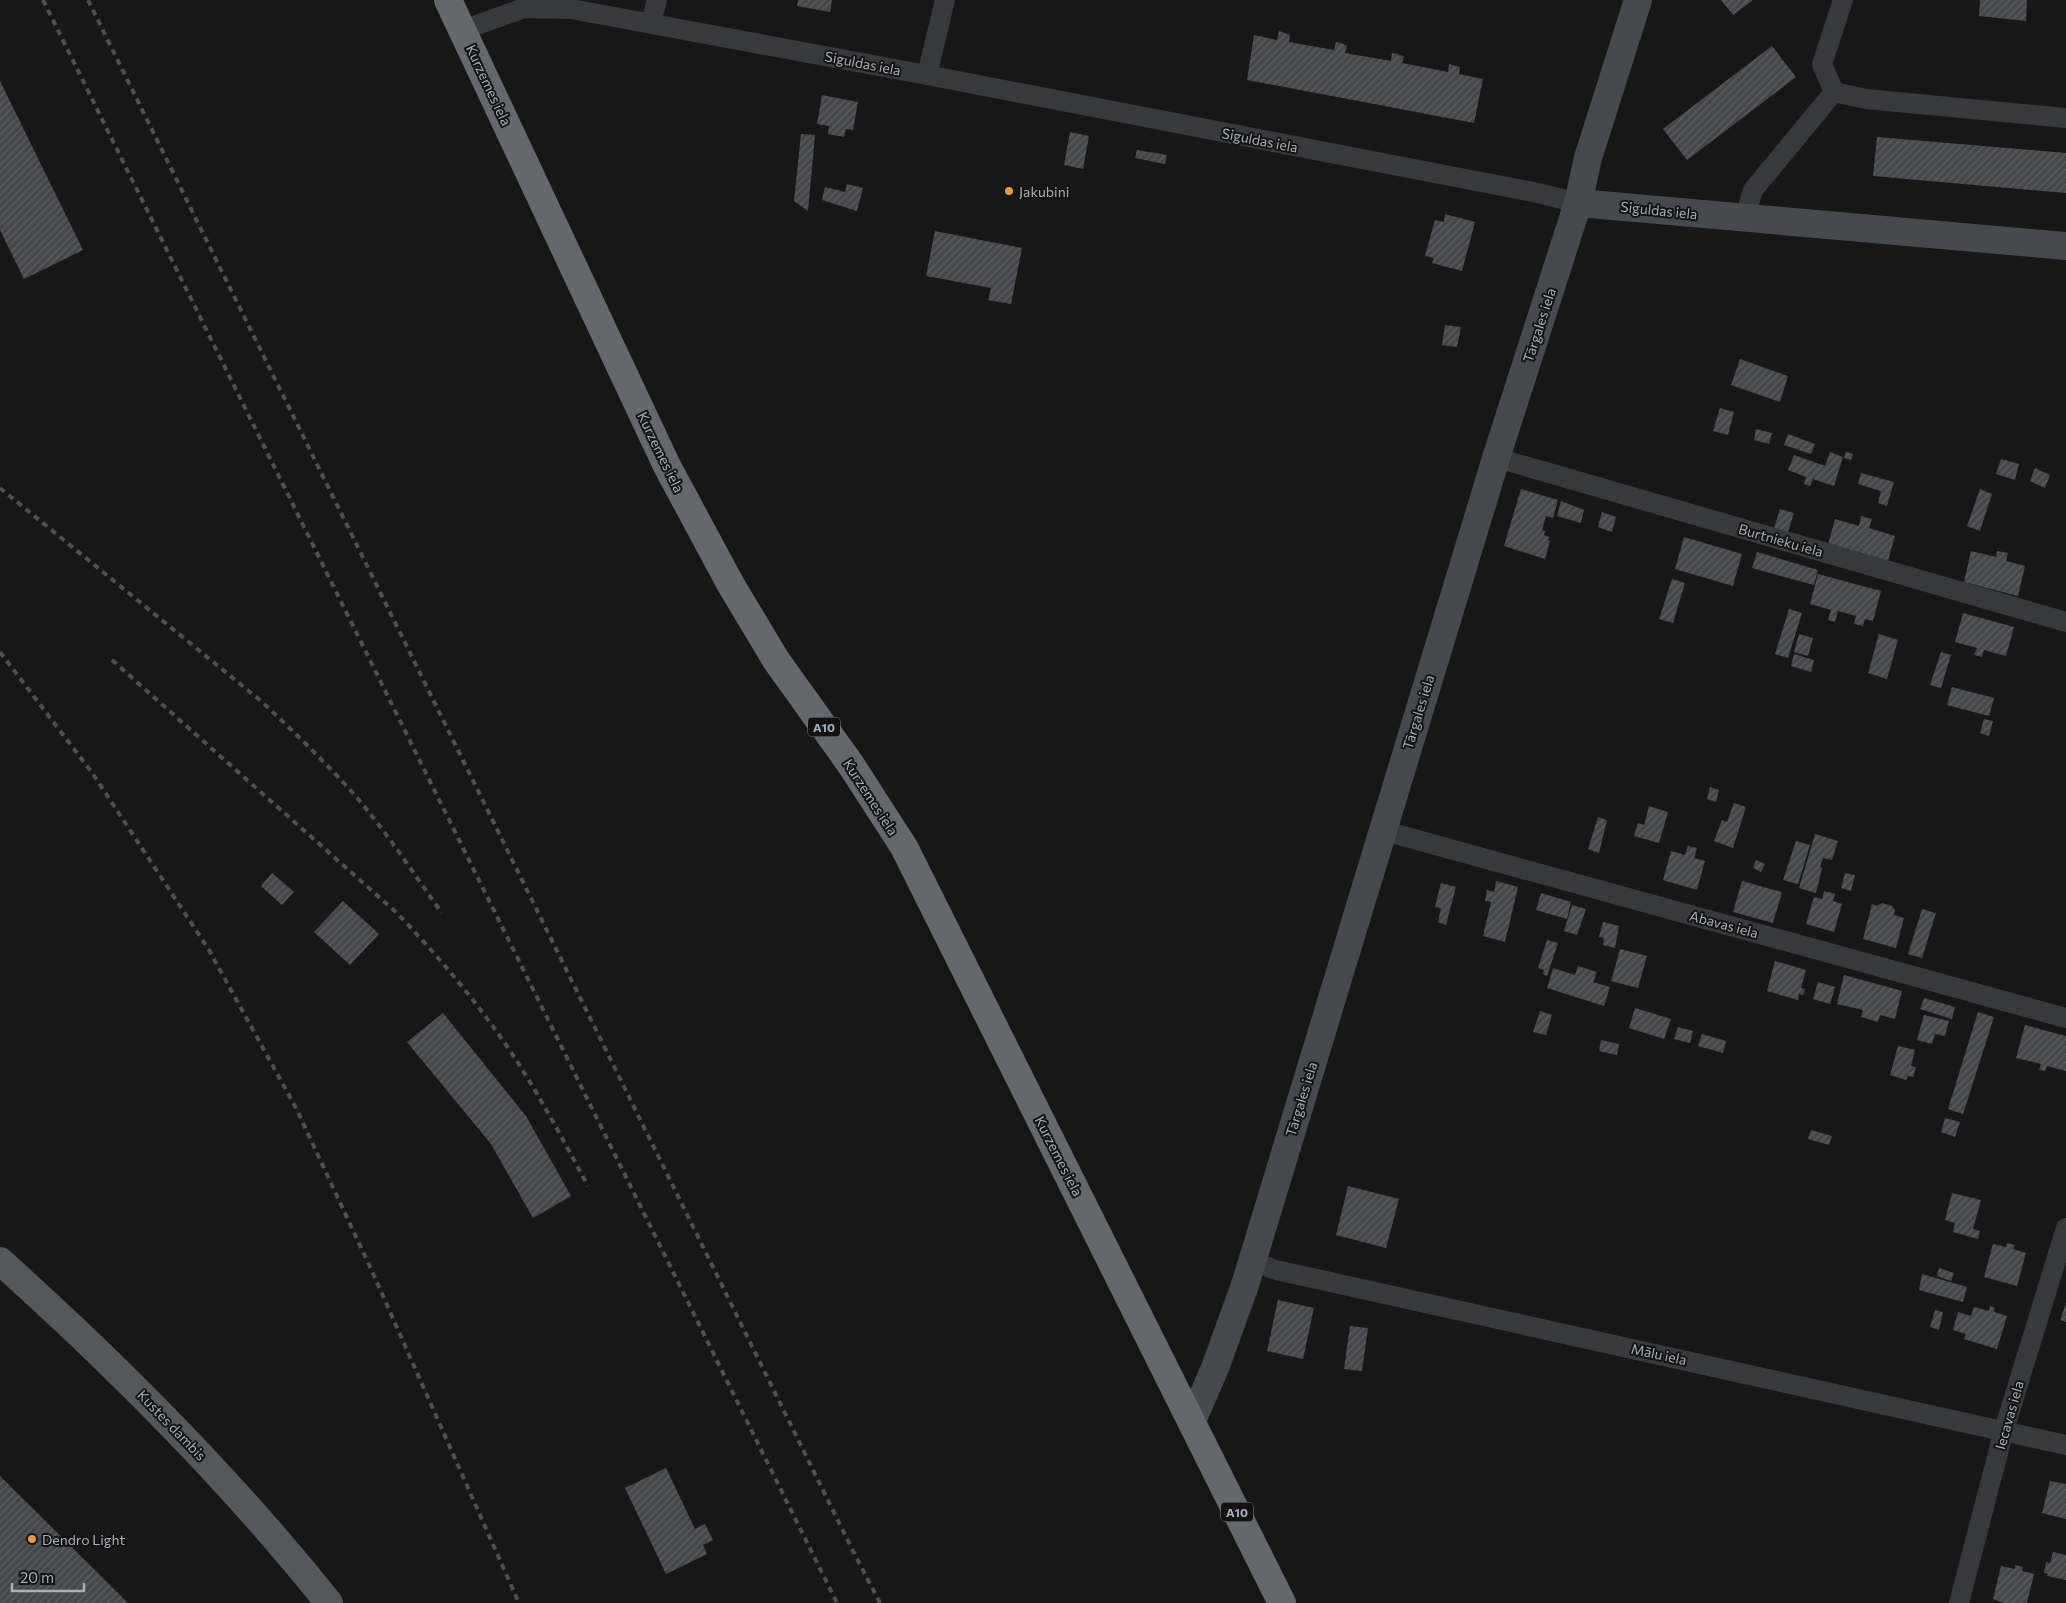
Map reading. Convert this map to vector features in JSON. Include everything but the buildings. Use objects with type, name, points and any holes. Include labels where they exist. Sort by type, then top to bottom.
[{"type":"highway","name":"Kurzemes iela","points":[[448,0],[667,466],[731,585],[776,660],[851,765],[904,847],[1282,1603]]},
{"type":"main road","name":"Kustes dambis","points":[[0,1261],[117,1369],[161,1413],[255,1515],[329,1603]]},
{"type":"street","points":[[651,23],[658,0]]},
{"type":"street","points":[[927,75],[945,0]]},
{"type":"street","name":"Tārgales iela","points":[[1192,1421],[1215,1368],[1252,1261],[1497,455],[1578,203],[1588,158],[1638,0]]},
{"type":"street","points":[[1834,92],[1822,64],[1843,0]]},
{"type":"street","name":"Siguldas iela","points":[[463,30],[524,8],[571,9],[927,75],[1578,203],[2066,246]]},
{"type":"street","points":[[1834,92],[1866,98],[2066,118]]},
{"type":"street","points":[[1744,219],[1753,190],[1834,92]]},
{"type":"street","name":"Burtnieku iela","points":[[1497,455],[1517,464],[2066,622]]},
{"type":"street","name":"Abavas iela","points":[[1382,830],[2066,1018]]},
{"type":"street","name":"Iecavas iela","points":[[1959,1603],[2004,1430],[2066,1228]]},
{"type":"street","name":"Mālu iela","points":[[1252,1261],[1286,1272],[2066,1445]]},
{"type":"railway","points":[[43,0],[837,1603]]},
{"type":"railway","points":[[88,0],[880,1603]]},
{"type":"railway","points":[[0,488],[261,701],[285,724],[331,769],[365,807],[442,913]]},
{"type":"railway","points":[[0,652],[93,774],[209,950],[296,1108],[371,1269],[519,1603]]},
{"type":"railway","points":[[112,660],[397,913],[426,944],[479,1008],[516,1059],[588,1186]]},
{"type":"place","name":"Jakubini","points":[[1009,191]]},
{"type":"place","name":"Dendro Light","points":[[32,1539]]}]
